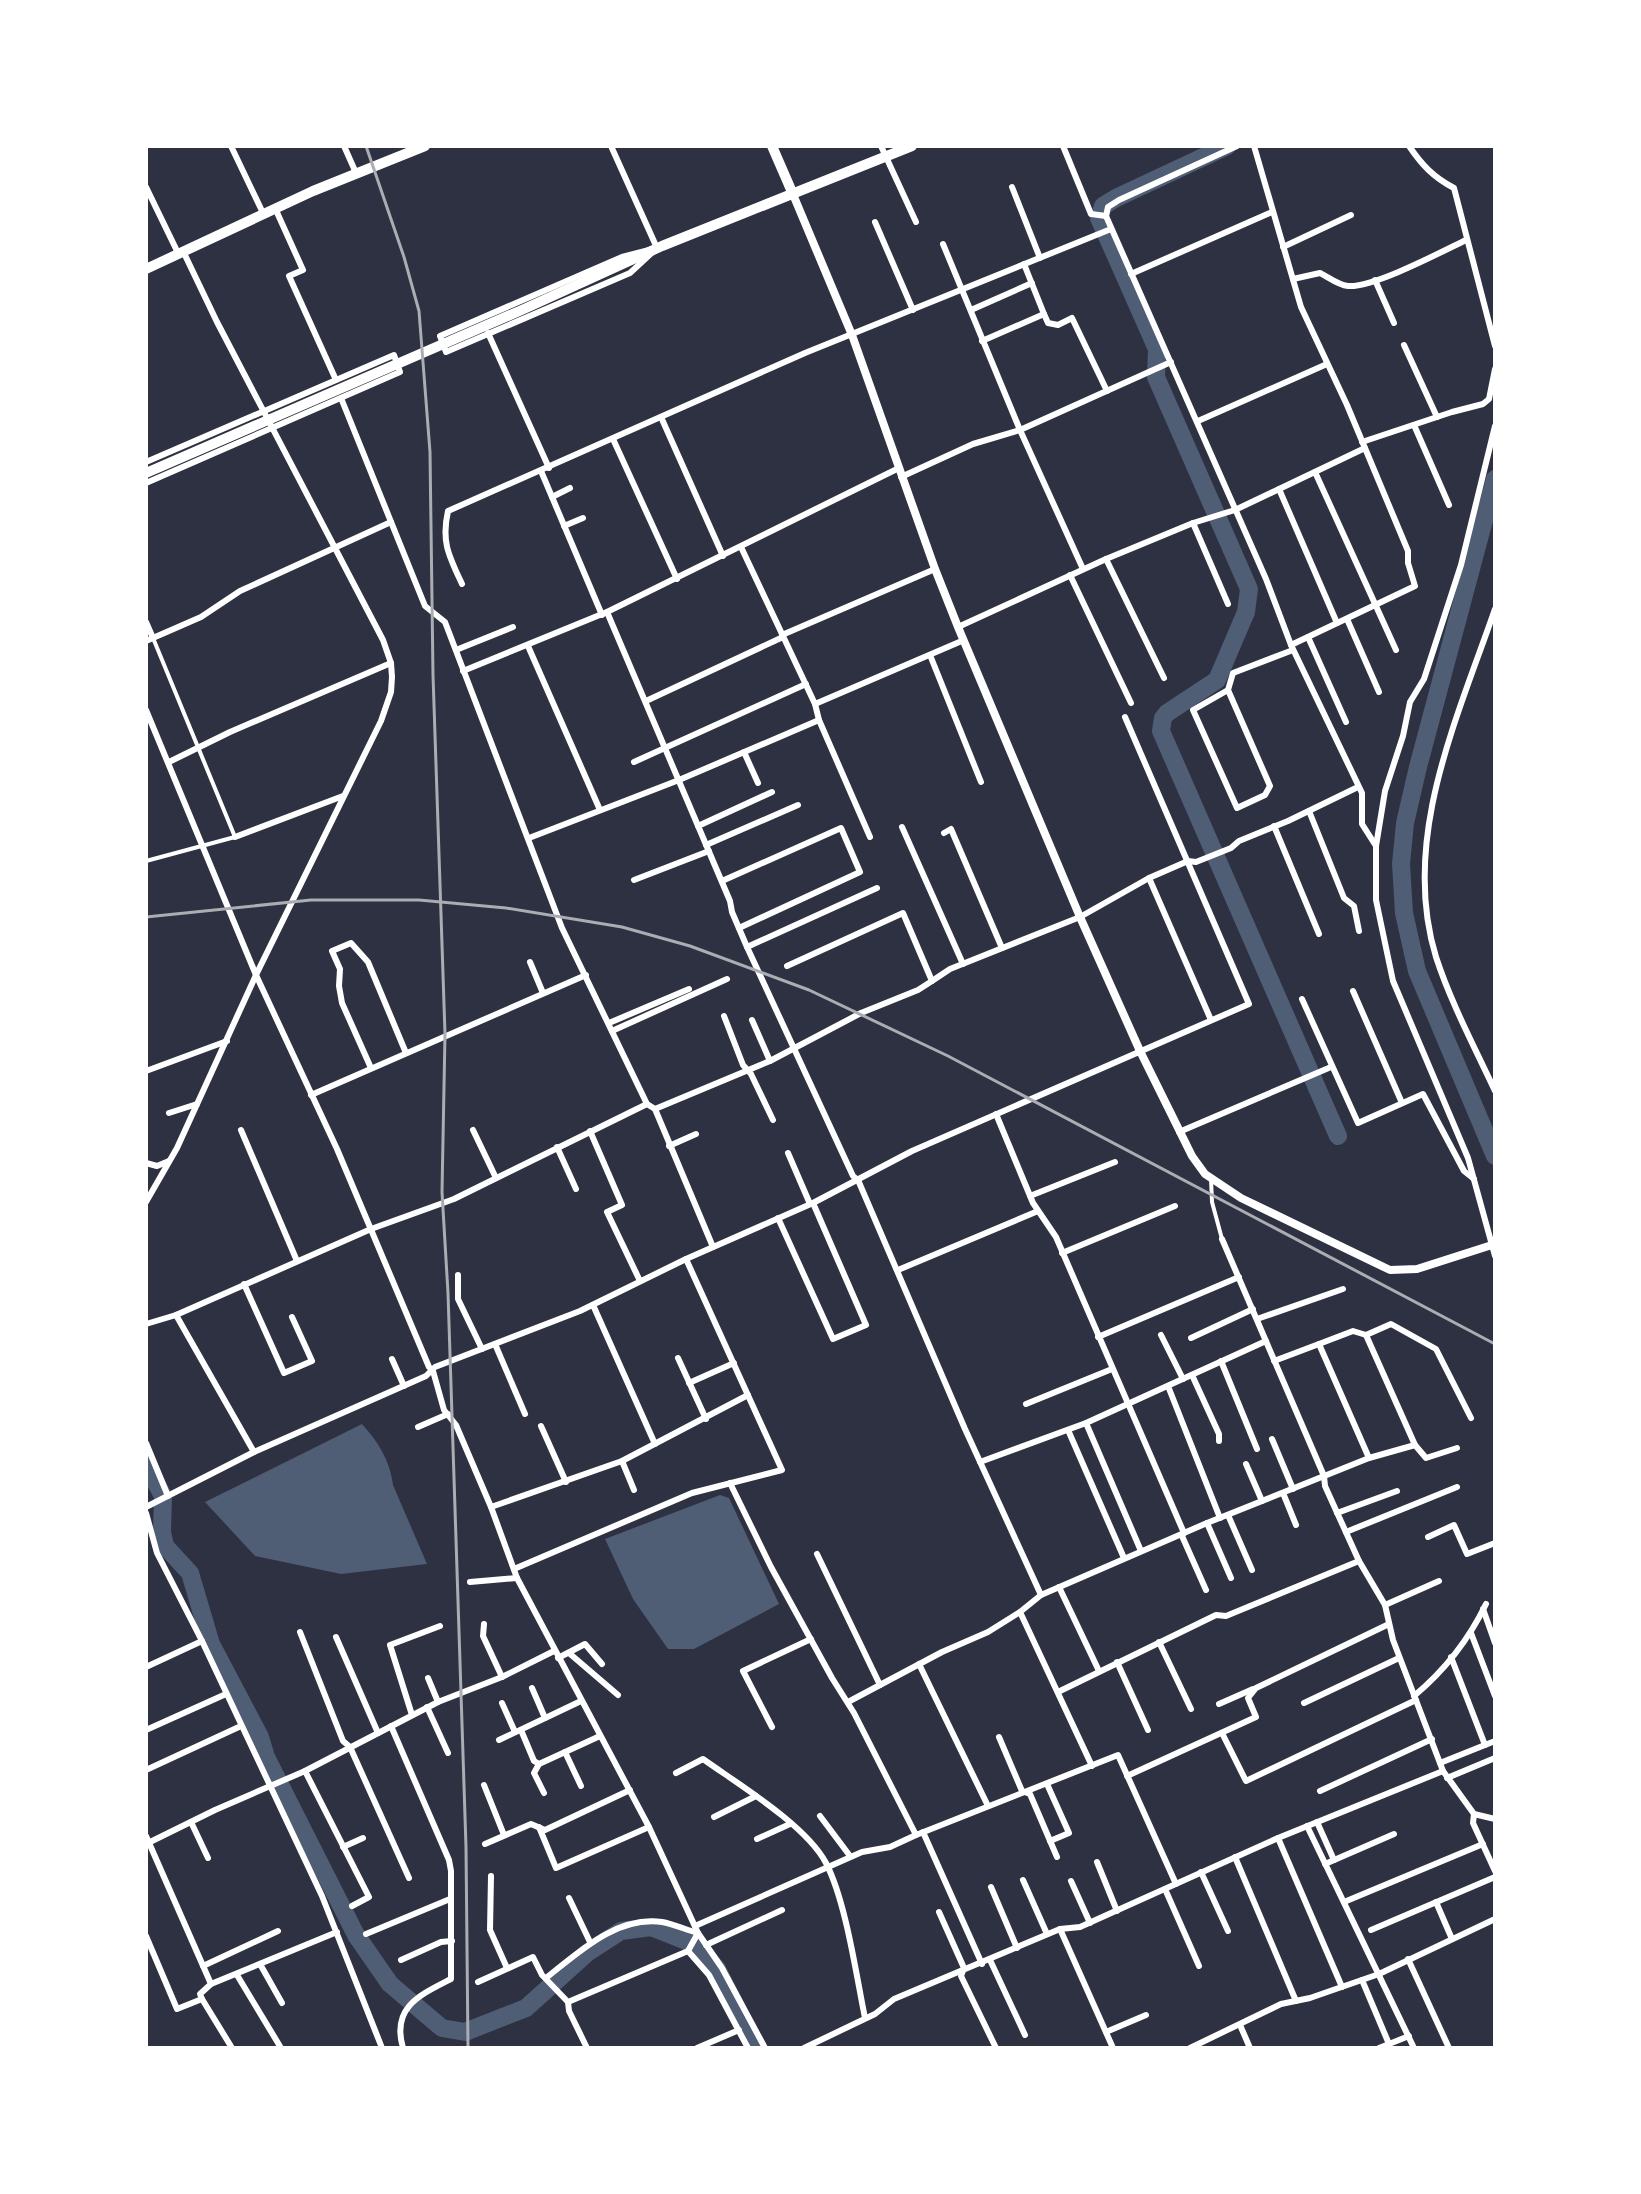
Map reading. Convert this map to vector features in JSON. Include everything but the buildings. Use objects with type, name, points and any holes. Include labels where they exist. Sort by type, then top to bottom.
[{"type":"highway","points":[[146,269],[263,213],[425,146]]},
{"type":"highway","points":[[772,146],[792,192]]},
{"type":"highway","points":[[146,473],[883,151],[912,146]]},
{"type":"main road","points":[[792,192],[852,335],[958,627],[1080,917],[1140,1051],[1192,1156],[1211,1179],[1241,1198],[1390,1270],[1417,1269],[1493,1244]]},
{"type":"street","points":[[231,146],[263,213]]},
{"type":"street","points":[[344,146],[356,173]]},
{"type":"street","points":[[611,146],[657,248]]},
{"type":"street","points":[[1063,146],[1091,214],[1102,215]]},
{"type":"street","points":[[1102,215],[1119,200],[1237,146]]},
{"type":"street","points":[[1228,690],[1193,710],[1237,808],[1265,795],[1270,786],[1228,690],[1233,673],[1415,586],[1408,551],[1301,307],[1254,146]]},
{"type":"street","points":[[1409,146],[1421,165],[1454,188],[1495,346]]},
{"type":"street","points":[[883,151],[916,222]]},
{"type":"street","points":[[146,187],[336,548],[383,640],[391,663],[391,692],[381,721],[256,975],[197,1104],[146,1202]]},
{"type":"street","points":[[1012,187],[1040,258]]},
{"type":"street","points":[[275,208],[303,270],[289,276],[336,380]]},
{"type":"street","points":[[1131,274],[1272,212]]},
{"type":"street","points":[[1102,215],[1198,421],[1292,647],[1362,793],[1362,824],[1376,846]]},
{"type":"street","points":[[1283,247],[1351,215]]},
{"type":"street","points":[[875,222],[913,310]]},
{"type":"street","points":[[462,584],[445,547],[448,511],[805,353],[1111,229]]},
{"type":"street","points":[[1293,279],[1320,273],[1344,286],[1353,286],[1375,280],[1466,240]]},
{"type":"street","points":[[943,244],[1020,430],[1083,569]]},
{"type":"street","points":[[657,248],[630,273],[446,352],[440,336],[622,257],[657,248]]},
{"type":"street","points":[[1024,264],[1048,323],[1058,325],[1072,318],[1107,391]]},
{"type":"street","points":[[1375,280],[1394,323]]},
{"type":"street","points":[[971,310],[1032,283]]},
{"type":"street","points":[[982,341],[1044,314]]},
{"type":"street","points":[[488,333],[545,470],[564,526],[646,701],[747,947],[853,1176],[858,1180],[1041,1595]]},
{"type":"street","points":[[1404,345],[1437,417]]},
{"type":"street","points":[[146,462],[394,355],[400,372],[146,483]]},
{"type":"street","points":[[463,671],[604,614],[900,472],[1020,430],[1171,362]]},
{"type":"street","points":[[1198,421],[1327,364]]},
{"type":"street","points":[[958,627],[1106,559],[1193,523],[1235,510],[1363,445],[1437,417],[1483,404],[1489,399],[1495,369]]},
{"type":"street","points":[[341,398],[425,606],[445,622],[562,928],[647,1104],[655,1109],[713,1247]]},
{"type":"street","points":[[661,417],[723,556]]},
{"type":"street","points":[[1414,425],[1449,505]]},
{"type":"street","points":[[1495,426],[1461,565],[1424,679],[1410,702],[1403,736],[1385,791],[1376,846],[1376,900],[1393,981],[1477,1182],[1495,1256]]},
{"type":"street","points":[[613,439],[677,579]]},
{"type":"street","points":[[1315,472],[1396,650]]},
{"type":"street","points":[[552,497],[570,488]]},
{"type":"street","points":[[1279,489],[1337,623]]},
{"type":"street","points":[[564,526],[583,518]]},
{"type":"street","points":[[150,640],[201,617],[240,591],[391,522]]},
{"type":"street","points":[[1193,523],[1228,604]]},
{"type":"street","points":[[741,547],[815,704],[819,720],[870,837]]},
{"type":"street","points":[[1106,559],[1164,678]]},
{"type":"street","points":[[646,701],[935,569]]},
{"type":"street","points":[[1070,575],[1131,703]]},
{"type":"street","points":[[1495,609],[1443,759],[1430,817],[1424,869],[1428,917],[1437,957],[1495,1091]]},
{"type":"street","points":[[1347,619],[1379,692]]},
{"type":"street","points":[[146,622],[150,640],[235,837]]},
{"type":"street","points":[[456,650],[513,627]]},
{"type":"street","points":[[1308,637],[1346,722]]},
{"type":"street","points":[[815,704],[964,640]]},
{"type":"street","points":[[528,646],[600,810]]},
{"type":"street","points":[[930,655],[981,782]]},
{"type":"street","points":[[169,762],[230,732],[391,663]]},
{"type":"street","points":[[634,762],[806,684]]},
{"type":"street","points":[[146,710],[256,975],[433,1371],[448,1414],[456,1425],[491,1507],[517,1578],[649,1827],[696,1930],[722,1968],[765,2048]]},
{"type":"street","points":[[382,2048],[337,1932],[202,1641],[157,1553],[146,1510],[254,1452],[404,1386],[435,1367],[593,1305],[686,1259],[812,1203],[912,1151],[1249,1004],[1125,717]]},
{"type":"street","points":[[529,838],[679,780],[819,720]]},
{"type":"street","points":[[744,752],[758,783]]},
{"type":"street","points":[[655,1109],[795,1050],[861,1013],[918,990],[963,964],[1080,917],[1149,878],[1188,861],[1196,862],[1215,854],[1358,787]]},
{"type":"street","points":[[698,826],[772,792]]},
{"type":"street","points":[[146,861],[202,848],[343,796]]},
{"type":"street","points":[[634,880],[798,805]]},
{"type":"street","points":[[1309,811],[1344,898],[1354,906],[1359,931]]},
{"type":"street","points":[[1274,826],[1319,934]]},
{"type":"street","points":[[902,827],[963,964]]},
{"type":"street","points":[[722,881],[841,828],[860,872],[739,928]]},
{"type":"street","points":[[944,833],[951,829],[1002,948]]},
{"type":"street","points":[[1149,878],[1211,1020]]},
{"type":"street","points":[[747,947],[877,888]]},
{"type":"street","points":[[787,966],[903,913],[932,981]]},
{"type":"street","points":[[371,1068],[342,1003],[340,969],[332,951],[351,943],[368,962],[406,1053]]},
{"type":"street","points":[[530,962],[543,993]]},
{"type":"street","points":[[311,1095],[586,975]]},
{"type":"street","points":[[612,1031],[727,979]]},
{"type":"street","points":[[609,1023],[689,989]]},
{"type":"street","points":[[1353,991],[1402,1103]]},
{"type":"street","points":[[1302,999],[1358,1123],[1423,1094],[1464,1171],[1477,1182]]},
{"type":"street","points":[[724,1016],[743,1065],[749,1070],[773,1120]]},
{"type":"street","points":[[752,1020],[770,1061]]},
{"type":"street","points":[[146,1071],[227,1041]]},
{"type":"street","points":[[1179,1132],[1331,1067]]},
{"type":"street","points":[[169,1113],[197,1104]]},
{"type":"street","points":[[146,1324],[176,1315],[371,1229],[454,1199],[647,1104]]},
{"type":"street","points":[[996,1114],[1030,1196],[1056,1237],[1206,1590]]},
{"type":"street","points":[[241,1130],[297,1261]]},
{"type":"street","points":[[473,1130],[496,1178]]},
{"type":"street","points":[[590,1131],[622,1205],[607,1212],[640,1281]]},
{"type":"street","points":[[669,1146],[696,1134]]},
{"type":"street","points":[[557,1147],[576,1189]]},
{"type":"street","points":[[778,1218],[833,1339],[866,1325],[788,1153]]},
{"type":"street","points":[[146,1163],[157,1166],[170,1159]]},
{"type":"street","points":[[1030,1196],[1115,1162]]},
{"type":"street","points":[[1211,1179],[1212,1202],[1222,1239],[1337,1513],[1359,1561],[1385,1605],[1399,1658],[1445,1775],[1474,1814],[1495,1819]]},
{"type":"street","points":[[1062,1253],[1175,1206]]},
{"type":"street","points":[[898,1270],[1038,1211]]},
{"type":"street","points":[[514,1569],[692,1493],[782,1470],[686,1259]]},
{"type":"street","points":[[458,1275],[458,1299],[482,1349]]},
{"type":"street","points":[[1098,1337],[1239,1277]]},
{"type":"street","points":[[244,1284],[284,1373],[312,1361],[292,1317]]},
{"type":"street","points":[[1257,1319],[1343,1289]]},
{"type":"street","points":[[593,1305],[655,1444]]},
{"type":"street","points":[[1191,1338],[1253,1309]]},
{"type":"street","points":[[176,1315],[254,1452]]},
{"type":"street","points":[[1274,1361],[1353,1331],[1366,1335],[1391,1324],[1436,1349],[1471,1418]]},
{"type":"street","points":[[1161,1335],[1183,1379]]},
{"type":"street","points":[[1366,1335],[1415,1445],[1426,1458],[1457,1448]]},
{"type":"street","points":[[980,1462],[1086,1423],[1266,1341]]},
{"type":"street","points":[[495,1344],[525,1414]]},
{"type":"street","points":[[1319,1344],[1369,1458]]},
{"type":"street","points":[[678,1358],[706,1419]]},
{"type":"street","points":[[392,1359],[404,1386]]},
{"type":"street","points":[[1221,1361],[1257,1449]]},
{"type":"street","points":[[689,1383],[734,1363]]},
{"type":"street","points":[[1026,1404],[1112,1369]]},
{"type":"street","points":[[1192,1375],[1219,1434],[1219,1441]]},
{"type":"street","points":[[1168,1386],[1224,1516],[1252,1570]]},
{"type":"street","points":[[491,1507],[622,1461],[748,1395]]},
{"type":"street","points":[[418,1427],[448,1414]]},
{"type":"street","points":[[1086,1423],[1141,1551]]},
{"type":"street","points":[[541,1426],[566,1482]]},
{"type":"street","points":[[1068,1430],[1124,1558]]},
{"type":"street","points":[[1272,1439],[1293,1489]]},
{"type":"street","points":[[146,1443],[168,1496]]},
{"type":"street","points":[[848,1702],[988,1632],[1041,1595],[1224,1516],[1369,1458],[1415,1445]]},
{"type":"street","points":[[622,1461],[634,1490]]},
{"type":"street","points":[[1246,1464],[1262,1501]]},
{"type":"street","points":[[730,1483],[771,1567],[920,1833],[982,1964]]},
{"type":"street","points":[[1346,1532],[1457,1487]]},
{"type":"street","points":[[1337,1513],[1397,1491]]},
{"type":"street","points":[[1283,1493],[1296,1525]]},
{"type":"street","points":[[1207,1523],[1231,1578]]},
{"type":"street","points":[[1428,1537],[1454,1525],[1467,1554],[1495,1543]]},
{"type":"street","points":[[817,1554],[880,1685]]},
{"type":"street","points":[[1058,1692],[1216,1615],[1226,1616],[1359,1561]]},
{"type":"street","points":[[470,1582],[517,1578]]},
{"type":"street","points":[[1385,1605],[1439,1581]]},
{"type":"street","points":[[1059,1587],[1099,1671]]},
{"type":"street","points":[[1222,1733],[1246,1781],[1415,1698],[1471,1633],[1484,1607],[1495,1643]]},
{"type":"street","points":[[1020,1612],[1092,1766]]},
{"type":"street","points":[[484,1624],[483,1636],[502,1677]]},
{"type":"street","points":[[1219,1704],[1389,1624]]},
{"type":"street","points":[[412,1715],[390,1645],[440,1626]]},
{"type":"street","points":[[300,1632],[343,1741],[350,1747],[409,1878]]},
{"type":"street","points":[[1471,1633],[1495,1696]]},
{"type":"street","points":[[336,1637],[378,1733]]},
{"type":"street","points":[[772,1727],[743,1671],[811,1639]]},
{"type":"street","points":[[146,1667],[202,1641]]},
{"type":"street","points":[[1159,1642],[1191,1709]]},
{"type":"street","points":[[558,1658],[585,1644],[602,1664]]},
{"type":"street","points":[[211,1984],[147,1841],[305,1771],[427,1707],[502,1677],[554,1651]]},
{"type":"street","points":[[569,1653],[618,1695]]},
{"type":"street","points":[[1451,1657],[1485,1745]]},
{"type":"street","points":[[1304,1703],[1399,1658]]},
{"type":"street","points":[[1117,1662],[1148,1730]]},
{"type":"street","points":[[919,1664],[988,1806]]},
{"type":"street","points":[[428,1678],[438,1702]]},
{"type":"street","points":[[532,1688],[545,1718]]},
{"type":"street","points":[[1127,1776],[1256,1717],[1248,1698],[1256,1688]]},
{"type":"street","points":[[146,1730],[226,1694]]},
{"type":"street","points":[[499,1740],[581,1701]]},
{"type":"street","points":[[502,1703],[534,1761],[539,1764]]},
{"type":"street","points":[[427,1707],[448,1753]]},
{"type":"street","points":[[146,1770],[241,1726]]},
{"type":"street","points":[[391,1726],[449,1860],[451,1979],[415,1999],[401,2018],[399,2034],[403,2048]]},
{"type":"street","points":[[544,1793],[534,1773],[539,1764],[600,1736]]},
{"type":"street","points":[[999,1737],[1022,1791],[1030,1794],[1057,1857]]},
{"type":"street","points":[[1320,1791],[1432,1739]]},
{"type":"street","points":[[1440,1763],[1495,1741]]},
{"type":"street","points":[[565,1752],[581,1786]]},
{"type":"street","points":[[546,1978],[590,1942],[620,1928],[646,1921],[696,1930],[850,1856],[890,1847],[1118,1755],[1176,1884]]},
{"type":"street","points":[[804,2048],[865,2018],[894,1999],[1047,1934],[1080,1927],[1307,1826],[1495,1758]]},
{"type":"street","points":[[676,1773],[703,1759],[756,1796],[817,1852],[837,1892],[865,2018]]},
{"type":"street","points":[[305,1771],[369,1897],[352,1906]]},
{"type":"street","points":[[1047,1784],[1069,1833],[1050,1841]]},
{"type":"street","points":[[484,1785],[504,1835]]},
{"type":"street","points":[[485,1844],[531,1824],[545,1830],[630,1790]]},
{"type":"street","points":[[714,1817],[756,1796]]},
{"type":"street","points":[[1371,1930],[1495,1874],[1473,1823],[1474,1814]]},
{"type":"street","points":[[820,1816],[850,1856]]},
{"type":"street","points":[[191,1822],[208,1858]]},
{"type":"street","points":[[1317,1822],[1334,1860]]},
{"type":"street","points":[[757,1839],[790,1824]]},
{"type":"street","points":[[1307,1826],[1414,2048]]},
{"type":"street","points":[[539,1827],[556,1868],[649,1827]]},
{"type":"street","points":[[1325,1864],[1394,1834]]},
{"type":"street","points":[[343,1847],[363,1838]]},
{"type":"street","points":[[1278,1838],[1342,1987]]},
{"type":"street","points":[[1344,1902],[1483,1844]]},
{"type":"street","points":[[1235,1857],[1296,2001]]},
{"type":"street","points":[[1097,1862],[1117,1911]]},
{"type":"street","points":[[1201,1872],[1228,1931]]},
{"type":"street","points":[[491,1876],[490,1930],[507,1968]]},
{"type":"street","points":[[1023,1880],[1047,1934]]},
{"type":"street","points":[[1071,1881],[1090,1923]]},
{"type":"street","points":[[991,1887],[1017,1948]]},
{"type":"street","points":[[1165,1889],[1199,1966]]},
{"type":"street","points":[[569,1898],[590,1942]]},
{"type":"street","points":[[366,1934],[450,1899]]},
{"type":"street","points":[[1436,1902],[1452,1939]]},
{"type":"street","points":[[706,1945],[782,1910]]},
{"type":"street","points":[[939,1912],[964,1968],[961,1976],[996,2048]]},
{"type":"street","points":[[1190,2048],[1281,2004],[1379,1974],[1495,1919]]},
{"type":"street","points":[[1060,1929],[1113,2048]]},
{"type":"street","points":[[568,2002],[688,1951],[696,1930]]},
{"type":"street","points":[[203,1966],[278,1931]]},
{"type":"street","points":[[232,2048],[200,1994],[211,1984],[337,1932]]},
{"type":"street","points":[[146,1936],[177,2009],[202,1999]]},
{"type":"street","points":[[401,1960],[441,1942],[452,1941]]},
{"type":"street","points":[[688,1951],[709,1975],[748,2048]]},
{"type":"street","points":[[478,1982],[533,1957],[546,1978],[568,2002],[569,2011],[587,2048]]},
{"type":"street","points":[[1408,1959],[1449,2048]]},
{"type":"street","points":[[990,1960],[1025,2035]]},
{"type":"street","points":[[260,1964],[282,2003]]},
{"type":"street","points":[[237,1975],[281,2048]]},
{"type":"street","points":[[1362,1980],[1389,2044]]},
{"type":"street","points":[[1106,2032],[1146,2015]]},
{"type":"street","points":[[1240,2025],[1250,2048]]},
{"type":"street","points":[[697,2048],[739,2030]]},
{"type":"street","points":[[1379,2048],[1409,2036]]},
{"type":"water","points":[[362,1424],[386,1459],[393,1485],[427,1564],[341,1574],[255,1556],[205,1502]]},
{"type":"water","points":[[720,1495],[729,1498],[779,1604],[694,1649],[668,1649],[633,1599],[605,1539]]},
{"type":"waterway","points":[[1227,146],[1116,198],[1103,206],[1099,218],[1157,349],[1156,377],[1249,589],[1246,612],[1217,680],[1167,713],[1161,731],[1338,1136]]},
{"type":"waterway","points":[[1495,479],[1418,767],[1405,823],[1401,864],[1404,913],[1417,971],[1495,1156]]},
{"type":"waterway","points":[[146,1464],[163,1496],[162,1532],[165,1546],[190,1573],[211,1644],[356,1935],[390,1984],[442,2028],[465,2032],[526,2008],[587,1953],[621,1931],[651,1927],[696,1945],[717,1969],[757,2048]]},
{"type":"railway","points":[[366,146],[419,311],[430,452],[433,675],[445,1034],[442,1192],[466,1847],[468,2048]]},
{"type":"railway","points":[[146,917],[311,900],[419,900],[506,908],[622,927],[690,946],[809,990],[948,1056],[1495,1344]]}]
